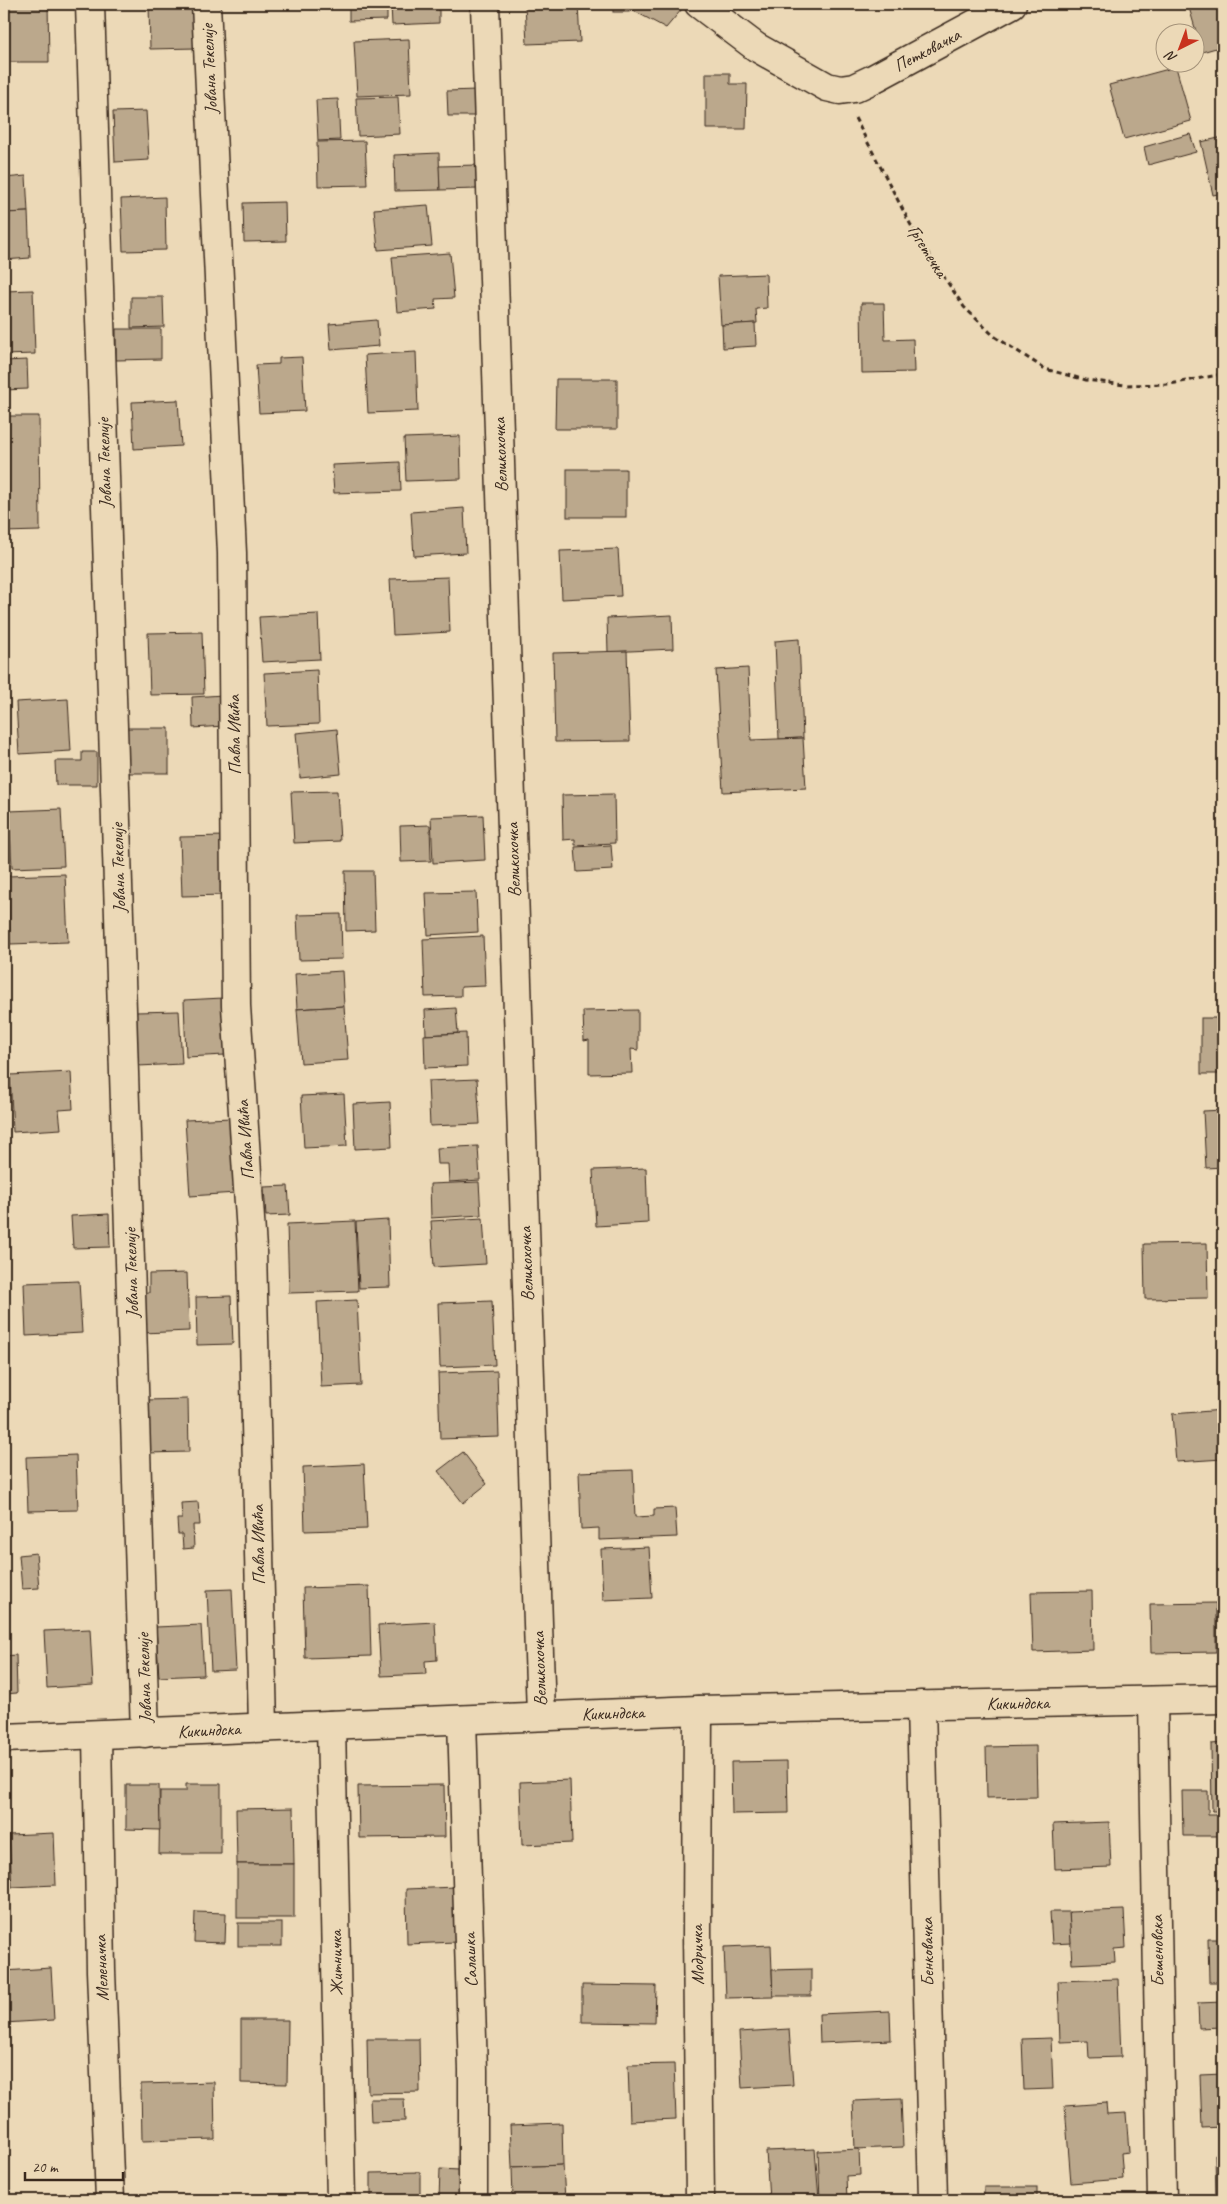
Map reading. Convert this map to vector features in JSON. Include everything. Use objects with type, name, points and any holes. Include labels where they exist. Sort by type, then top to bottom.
[{"type":"street","name":"Јована Текелије","points":[[90,4],[145,1733]]},
{"type":"street","name":"Јована Текелије","points":[[206,4],[232,553]]},
{"type":"street","name":"Великохочка","points":[[485,4],[541,1715]]},
{"type":"street","points":[[700,4],[756,47],[827,87],[840,90]]},
{"type":"street","name":"Петковачка","points":[[840,90],[854,88],[873,79],[1012,4]]},
{"type":"street","name":"Павла Ивића","points":[[232,553],[236,1006],[252,1249],[262,1727]]},
{"type":"street","name":"Кикиндска","points":[[4,1738],[462,1720],[541,1715],[1223,1698]]},
{"type":"street","name":"Бешеновска","points":[[1152,1701],[1162,2200]]},
{"type":"street","name":"Бенковачка","points":[[921,1705],[933,2200]]},
{"type":"street","name":"Модричка","points":[[698,1710],[696,1933],[700,2200]]},
{"type":"street","name":"Салашка","points":[[462,1720],[473,2070],[473,2200]]},
{"type":"street","name":"Житничка","points":[[331,1725],[341,2200]]},
{"type":"street","name":"Меленачка","points":[[97,1735],[100,1971],[110,2200]]},
{"type":"path","name":"Гргетечка","points":[[840,90],[916,235],[964,307],[994,336],[1045,369],[1086,380],[1125,385],[1170,384],[1223,374]]},
{"type":"building","points":[[7,4],[48,4],[49,62],[8,62]]},
{"type":"building","points":[[149,4],[195,4],[196,48],[150,49]]},
{"type":"building","points":[[349,4],[387,4],[387,20],[349,21]]},
{"type":"building","points":[[391,4],[439,4],[439,23],[392,25]]},
{"type":"building","points":[[525,4],[578,4],[580,42],[527,44]]},
{"type":"building","points":[[613,4],[629,4],[629,12],[613,12]]},
{"type":"building","points":[[633,4],[675,4],[682,9],[666,28],[634,11]]},
{"type":"building","points":[[1188,4],[1223,4],[1223,46],[1204,51],[1204,22],[1193,22]]},
{"type":"building","points":[[409,39],[411,94],[357,96],[354,41]]},
{"type":"building","points":[[1157,72],[1177,72],[1191,121],[1124,139],[1109,85]]},
{"type":"building","points":[[706,73],[730,73],[730,84],[747,84],[746,129],[706,129]]},
{"type":"building","points":[[476,90],[476,116],[448,116],[447,91]]},
{"type":"building","points":[[398,97],[400,134],[358,136],[356,98]]},
{"type":"building","points":[[338,99],[340,140],[318,141],[316,100]]},
{"type":"building","points":[[146,111],[149,160],[115,162],[113,112]]},
{"type":"building","points":[[1190,134],[1196,152],[1148,165],[1144,147]]},
{"type":"building","points":[[1223,137],[1223,193],[1213,195],[1201,142]]},
{"type":"building","points":[[365,141],[367,185],[318,186],[317,142]]},
{"type":"building","points":[[439,153],[440,190],[395,191],[394,155]]},
{"type":"building","points":[[477,165],[478,189],[440,190],[439,166]]},
{"type":"building","points":[[26,176],[28,212],[4,213],[4,178]]},
{"type":"building","points":[[165,197],[166,250],[123,251],[121,199]]},
{"type":"building","points":[[285,202],[286,241],[244,242],[243,203]]},
{"type":"building","points":[[428,205],[432,246],[378,250],[374,209]]},
{"type":"building","points":[[28,212],[30,258],[4,260],[4,213]]},
{"type":"building","points":[[450,253],[454,298],[435,299],[436,309],[397,312],[392,257]]},
{"type":"building","points":[[766,274],[767,308],[756,309],[757,323],[721,325],[718,276]]},
{"type":"building","points":[[33,290],[35,354],[4,355],[4,291]]},
{"type":"building","points":[[131,297],[163,297],[164,327],[131,328]]},
{"type":"building","points":[[861,303],[884,303],[885,340],[913,339],[914,372],[862,373]]},
{"type":"building","points":[[377,320],[379,346],[331,350],[329,324]]},
{"type":"building","points":[[755,323],[756,346],[723,348],[722,325]]},
{"type":"building","points":[[116,329],[161,329],[161,359],[116,360]]},
{"type":"building","points":[[416,352],[418,411],[368,413],[365,355]]},
{"type":"building","points":[[302,357],[305,411],[259,413],[256,365],[279,364],[279,358]]},
{"type":"building","points":[[27,360],[28,389],[4,390],[4,361]]},
{"type":"building","points":[[556,379],[617,379],[617,429],[555,429]]},
{"type":"building","points":[[178,400],[181,446],[134,449],[132,402]]},
{"type":"building","points":[[4,416],[39,416],[40,531],[4,532]]},
{"type":"building","points":[[460,436],[461,479],[406,481],[404,438]]},
{"type":"building","points":[[400,462],[401,491],[334,493],[332,465]]},
{"type":"building","points":[[567,469],[626,469],[626,517],[567,517]]},
{"type":"building","points":[[464,508],[466,553],[414,556],[411,512]]},
{"type":"building","points":[[618,549],[621,596],[562,599],[560,551]]},
{"type":"building","points":[[448,577],[450,632],[393,635],[390,579]]},
{"type":"building","points":[[318,614],[320,659],[262,662],[259,617]]},
{"type":"building","points":[[672,615],[673,649],[608,652],[607,618]]},
{"type":"building","points":[[202,632],[204,694],[150,695],[148,633]]},
{"type":"building","points":[[799,639],[803,738],[779,739],[775,641]]},
{"type":"building","points":[[627,651],[630,741],[555,742],[553,653]]},
{"type":"building","points":[[748,668],[751,740],[803,738],[806,788],[723,792],[716,670]]},
{"type":"building","points":[[317,670],[319,724],[267,726],[264,673]]},
{"type":"building","points":[[223,695],[224,726],[193,728],[192,697]]},
{"type":"building","points":[[68,699],[71,751],[19,754],[16,702]]},
{"type":"building","points":[[125,728],[169,728],[169,773],[126,773]]},
{"type":"building","points":[[337,729],[341,774],[300,778],[296,733]]},
{"type":"building","points":[[82,752],[97,752],[97,785],[56,785],[55,761],[82,761]]},
{"type":"building","points":[[337,791],[340,841],[294,843],[291,792]]},
{"type":"building","points":[[614,794],[615,843],[575,845],[575,839],[563,840],[562,795]]},
{"type":"building","points":[[61,809],[64,866],[12,868],[9,811]]},
{"type":"building","points":[[483,815],[485,860],[433,863],[431,817]]},
{"type":"building","points":[[430,825],[431,861],[401,862],[400,826]]},
{"type":"building","points":[[225,836],[227,895],[182,896],[180,837]]},
{"type":"building","points":[[611,845],[613,870],[577,872],[575,847]]},
{"type":"building","points":[[345,871],[373,871],[375,930],[346,931]]},
{"type":"building","points":[[65,874],[68,942],[10,944],[8,876]]},
{"type":"building","points":[[476,892],[478,932],[428,935],[426,893]]},
{"type":"building","points":[[341,914],[342,959],[299,960],[297,915]]},
{"type":"building","points":[[483,936],[485,986],[461,987],[461,996],[425,997],[423,939]]},
{"type":"building","points":[[342,971],[344,1006],[297,1009],[295,974]]},
{"type":"building","points":[[223,998],[225,1055],[186,1057],[184,1000]]},
{"type":"building","points":[[344,1006],[348,1060],[301,1063],[297,1009]]},
{"type":"building","points":[[456,1008],[458,1033],[426,1035],[425,1010]]},
{"type":"building","points":[[638,1010],[638,1050],[631,1049],[632,1073],[589,1074],[589,1040],[584,1041],[583,1011]]},
{"type":"building","points":[[179,1011],[182,1064],[138,1066],[135,1012]]},
{"type":"building","points":[[1201,1018],[1223,1018],[1223,1074],[1201,1074]]},
{"type":"building","points":[[466,1033],[467,1066],[425,1068],[424,1035]]},
{"type":"building","points":[[71,1072],[73,1109],[59,1110],[61,1129],[13,1132],[10,1075]]},
{"type":"building","points":[[477,1079],[480,1124],[430,1126],[428,1081]]},
{"type":"building","points":[[344,1094],[347,1146],[304,1148],[301,1096]]},
{"type":"building","points":[[390,1102],[392,1147],[355,1149],[353,1104]]},
{"type":"building","points":[[1223,1110],[1223,1167],[1206,1168],[1203,1111]]},
{"type":"building","points":[[232,1118],[236,1193],[190,1196],[185,1120]]},
{"type":"building","points":[[478,1146],[480,1180],[449,1182],[448,1164],[438,1164],[437,1148]]},
{"type":"building","points":[[646,1168],[648,1223],[596,1226],[593,1170]]},
{"type":"building","points":[[479,1182],[481,1215],[431,1218],[430,1184]]},
{"type":"building","points":[[288,1186],[290,1215],[266,1216],[264,1187]]},
{"type":"building","points":[[1219,1193],[1223,1193],[1223,1232],[1220,1232]]},
{"type":"building","points":[[109,1214],[110,1247],[73,1248],[71,1216]]},
{"type":"building","points":[[483,1218],[486,1264],[434,1267],[431,1221]]},
{"type":"building","points":[[388,1220],[390,1287],[359,1288],[356,1222]]},
{"type":"building","points":[[355,1221],[358,1291],[289,1293],[287,1224]]},
{"type":"building","points":[[1207,1243],[1208,1298],[1145,1299],[1144,1244]]},
{"type":"building","points":[[187,1273],[189,1331],[143,1333],[142,1293],[149,1293],[149,1274]]},
{"type":"building","points":[[79,1281],[82,1333],[26,1336],[24,1283]]},
{"type":"building","points":[[231,1296],[233,1344],[197,1345],[196,1297]]},
{"type":"building","points":[[357,1300],[361,1385],[321,1387],[317,1302]]},
{"type":"building","points":[[492,1301],[495,1365],[440,1367],[438,1303]]},
{"type":"building","points":[[497,1371],[499,1437],[440,1439],[438,1373]]},
{"type":"building","points":[[188,1399],[189,1452],[147,1453],[146,1400]]},
{"type":"building","points":[[1223,1410],[1223,1459],[1176,1462],[1172,1414]]},
{"type":"building","points":[[463,1452],[487,1484],[463,1503],[438,1471]]},
{"type":"building","points":[[76,1455],[78,1510],[28,1511],[26,1457]]},
{"type":"building","points":[[364,1464],[367,1529],[305,1531],[303,1467]]},
{"type":"building","points":[[633,1470],[635,1517],[654,1516],[654,1509],[675,1508],[677,1537],[599,1540],[599,1528],[581,1529],[579,1472]]},
{"type":"building","points":[[198,1502],[200,1525],[193,1525],[194,1548],[183,1549],[182,1534],[178,1534],[177,1519],[182,1519],[181,1503]]},
{"type":"building","points":[[649,1547],[652,1598],[603,1600],[601,1549]]},
{"type":"building","points":[[36,1553],[39,1588],[22,1589],[19,1555]]},
{"type":"building","points":[[369,1586],[371,1656],[305,1658],[303,1588]]},
{"type":"building","points":[[232,1589],[236,1670],[211,1671],[207,1590]]},
{"type":"building","points":[[1092,1591],[1093,1650],[1033,1652],[1031,1592]]},
{"type":"building","points":[[1216,1603],[1216,1652],[1151,1653],[1150,1604]]},
{"type":"building","points":[[435,1622],[437,1660],[425,1661],[426,1674],[381,1676],[378,1625]]},
{"type":"building","points":[[201,1625],[204,1675],[159,1677],[156,1627]]},
{"type":"building","points":[[90,1629],[93,1685],[47,1688],[44,1631]]},
{"type":"building","points":[[16,1655],[17,1693],[4,1694],[4,1656]]},
{"type":"building","points":[[1223,1743],[1223,1811],[1212,1811],[1211,1744]]},
{"type":"building","points":[[1036,1746],[1037,1797],[987,1798],[986,1747]]},
{"type":"building","points":[[787,1761],[788,1813],[732,1814],[731,1762]]},
{"type":"building","points":[[570,1780],[572,1843],[522,1845],[520,1782]]},
{"type":"building","points":[[186,1784],[221,1784],[221,1854],[159,1854],[160,1791],[186,1791]]},
{"type":"building","points":[[126,1785],[159,1785],[160,1830],[126,1829]]},
{"type":"building","points":[[444,1785],[445,1837],[359,1838],[358,1786]]},
{"type":"building","points":[[1182,1791],[1208,1791],[1208,1815],[1219,1815],[1219,1836],[1183,1836]]},
{"type":"building","points":[[293,1808],[294,1864],[237,1864],[236,1809]]},
{"type":"building","points":[[1109,1822],[1111,1867],[1055,1869],[1053,1824]]},
{"type":"building","points":[[1221,1828],[1223,1828],[1223,1899]]},
{"type":"building","points":[[54,1833],[56,1885],[12,1887],[9,1835]]},
{"type":"building","points":[[237,1864],[294,1864],[294,1918],[237,1918]]},
{"type":"building","points":[[455,1887],[456,1942],[407,1944],[406,1889]]},
{"type":"building","points":[[1124,1910],[1126,1948],[1114,1949],[1115,1962],[1072,1964],[1069,1912]]},
{"type":"building","points":[[195,1912],[226,1913],[225,1943],[194,1942]]},
{"type":"building","points":[[1050,1912],[1069,1912],[1071,1943],[1052,1944]]},
{"type":"building","points":[[238,1923],[282,1923],[282,1946],[238,1946]]},
{"type":"building","points":[[1208,1939],[1223,1939],[1223,1982],[1209,1982]]},
{"type":"building","points":[[771,1945],[773,1997],[726,1998],[724,1947]]},
{"type":"building","points":[[51,1968],[54,2020],[4,2023],[4,1971]]},
{"type":"building","points":[[811,1969],[811,1996],[773,1996],[772,1970]]},
{"type":"building","points":[[1118,1979],[1121,2057],[1089,2058],[1088,2041],[1060,2042],[1058,1981]]},
{"type":"building","points":[[582,1985],[656,1986],[655,2023],[582,2022]]},
{"type":"building","points":[[1223,2002],[1223,2027],[1199,2028],[1198,2003]]},
{"type":"building","points":[[890,2011],[891,2040],[820,2043],[819,2014]]},
{"type":"building","points":[[241,2020],[288,2020],[287,2084],[241,2083]]},
{"type":"building","points":[[789,2029],[793,2085],[742,2088],[739,2032]]},
{"type":"building","points":[[1051,2038],[1053,2089],[1024,2090],[1022,2039]]},
{"type":"building","points":[[367,2039],[419,2039],[420,2092],[368,2093]]},
{"type":"building","points":[[674,2064],[676,2119],[630,2121],[628,2065]]},
{"type":"building","points":[[1223,2074],[1223,2127],[1202,2128],[1200,2075]]},
{"type":"building","points":[[214,2082],[215,2139],[142,2141],[141,2084]]},
{"type":"building","points":[[370,2099],[404,2099],[405,2121],[371,2122]]},
{"type":"building","points":[[901,2099],[903,2147],[855,2149],[853,2101]]},
{"type":"building","points":[[1106,2103],[1107,2114],[1126,2113],[1129,2152],[1121,2153],[1123,2179],[1071,2183],[1065,2106]]},
{"type":"building","points":[[562,2123],[563,2165],[512,2167],[510,2125]]},
{"type":"building","points":[[815,2149],[819,2200],[769,2200],[766,2151]]},
{"type":"building","points":[[859,2149],[860,2175],[846,2176],[847,2200],[820,2200],[818,2151]]},
{"type":"building","points":[[1215,2155],[1223,2155],[1223,2200],[1216,2200]]},
{"type":"building","points":[[563,2165],[565,2200],[513,2200],[512,2167]]},
{"type":"building","points":[[440,2169],[459,2170],[459,2200],[439,2200]]},
{"type":"building","points":[[420,2172],[420,2200],[371,2200],[371,2173]]},
{"type":"building","points":[[984,2187],[1037,2187],[1037,2200],[984,2200]]},
{"type":"building","points":[[896,2197],[896,2200],[851,2200],[851,2199]]}]
